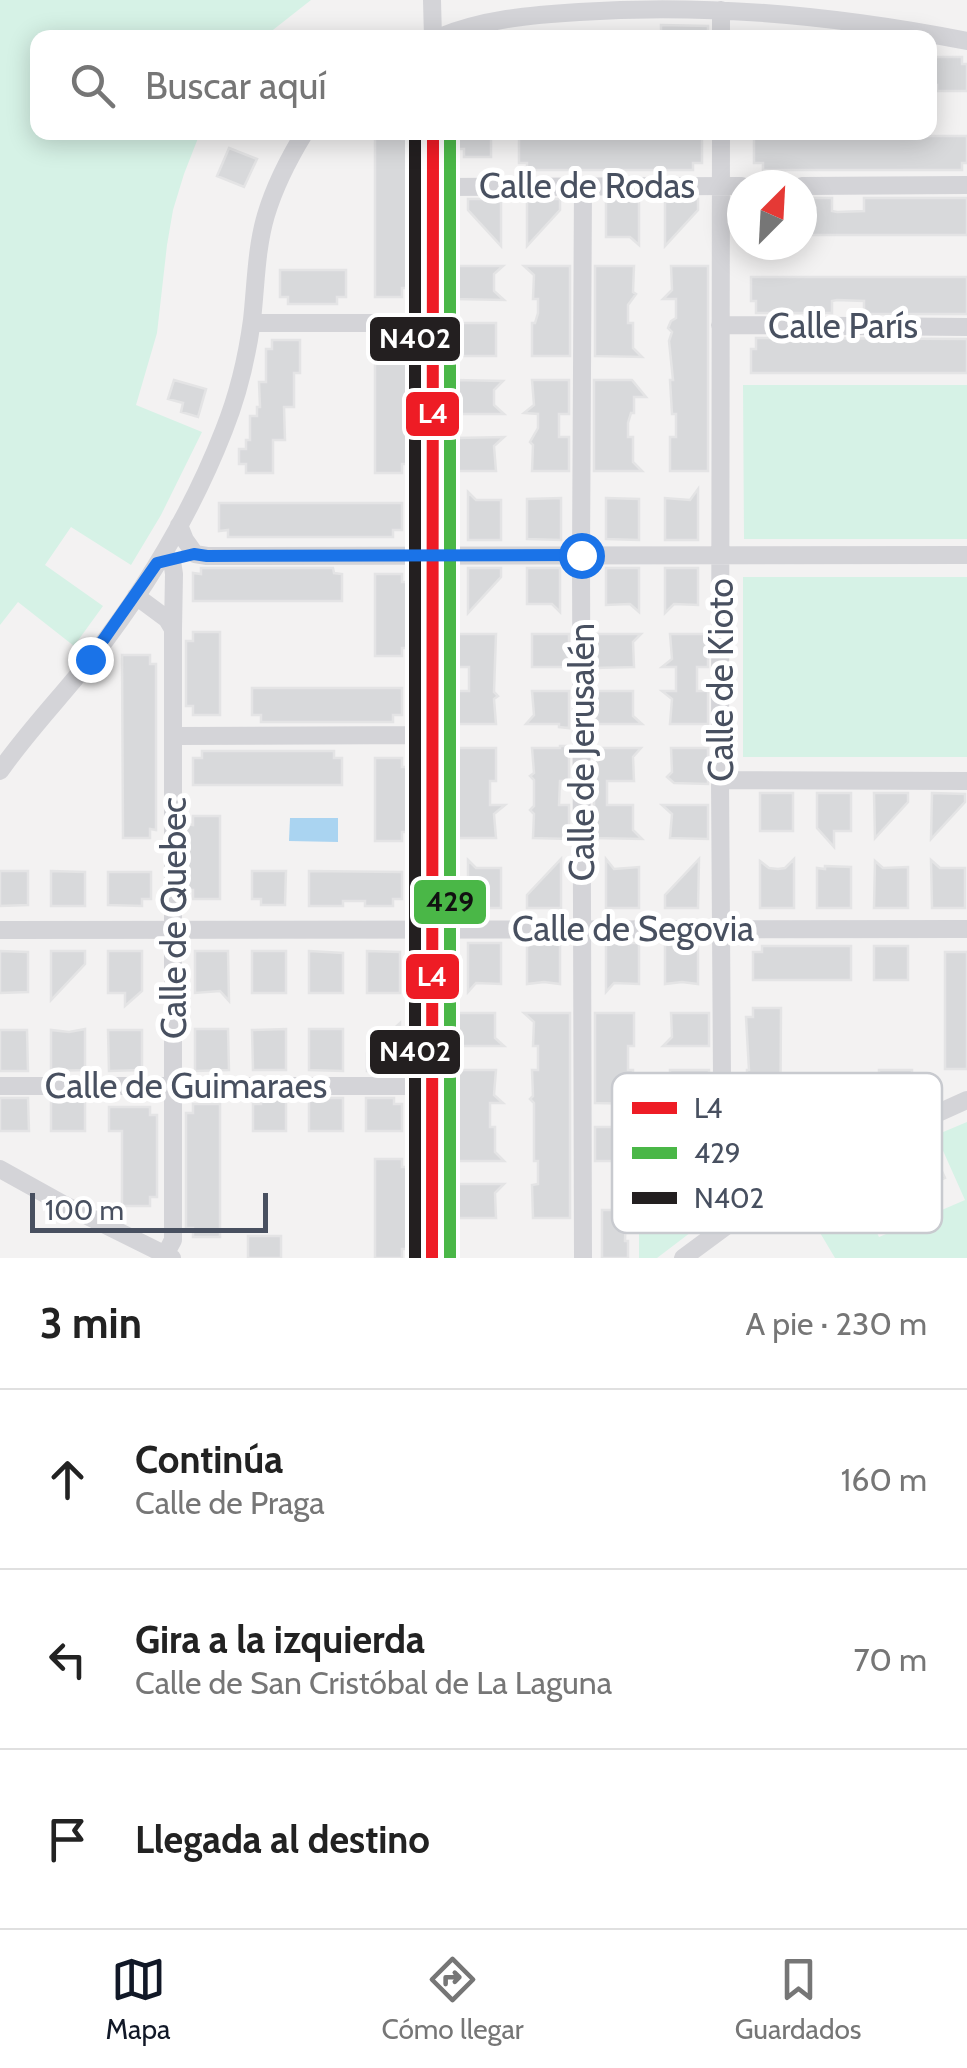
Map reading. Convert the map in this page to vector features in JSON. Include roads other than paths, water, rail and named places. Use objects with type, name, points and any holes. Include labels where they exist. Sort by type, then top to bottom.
[{"type":"street","points":[[432,0],[434,30]]},
{"type":"street","points":[[455,30],[544,14],[623,9],[794,15],[916,30]]},
{"type":"street","points":[[720,30],[721,10]]},
{"type":"street","points":[[937,34],[967,40]]},
{"type":"street","points":[[0,772],[164,562],[224,430],[242,374],[266,216],[302,140]]},
{"type":"street","points":[[432,1258],[433,140]]},
{"type":"street","name":"Calle de Kioto","points":[[720,140],[722,1073]]},
{"type":"street","name":"Calle de Rodas","points":[[432,187],[727,185]]},
{"type":"street","points":[[817,186],[967,185]]},
{"type":"street","name":"Calle de Jerusalén","points":[[582,1258],[583,187]]},
{"type":"street","points":[[252,322],[433,323]]},
{"type":"street","name":"Calle París","points":[[720,325],[967,327]]},
{"type":"street","points":[[179,525],[194,554]]},
{"type":"street","points":[[164,562],[194,554],[967,556]]},
{"type":"street","name":"Calle de Quebec","points":[[164,562],[174,574],[174,1240],[169,1256]]},
{"type":"street","points":[[136,596],[167,619],[173,629]]},
{"type":"street","points":[[174,736],[432,735]]},
{"type":"street","points":[[720,780],[967,781]]},
{"type":"street","name":"Calle de Segovia","points":[[0,930],[967,929]]},
{"type":"street","name":"Calle de Guimaraes","points":[[0,1086],[432,1086]]},
{"type":"street","points":[[942,1111],[967,1100]]},
{"type":"street","points":[[0,1169],[169,1256]]},
{"type":"street","points":[[683,1258],[716,1233]]},
{"type":"water","points":[[290,818],[338,818],[338,842],[289,841]]}]
